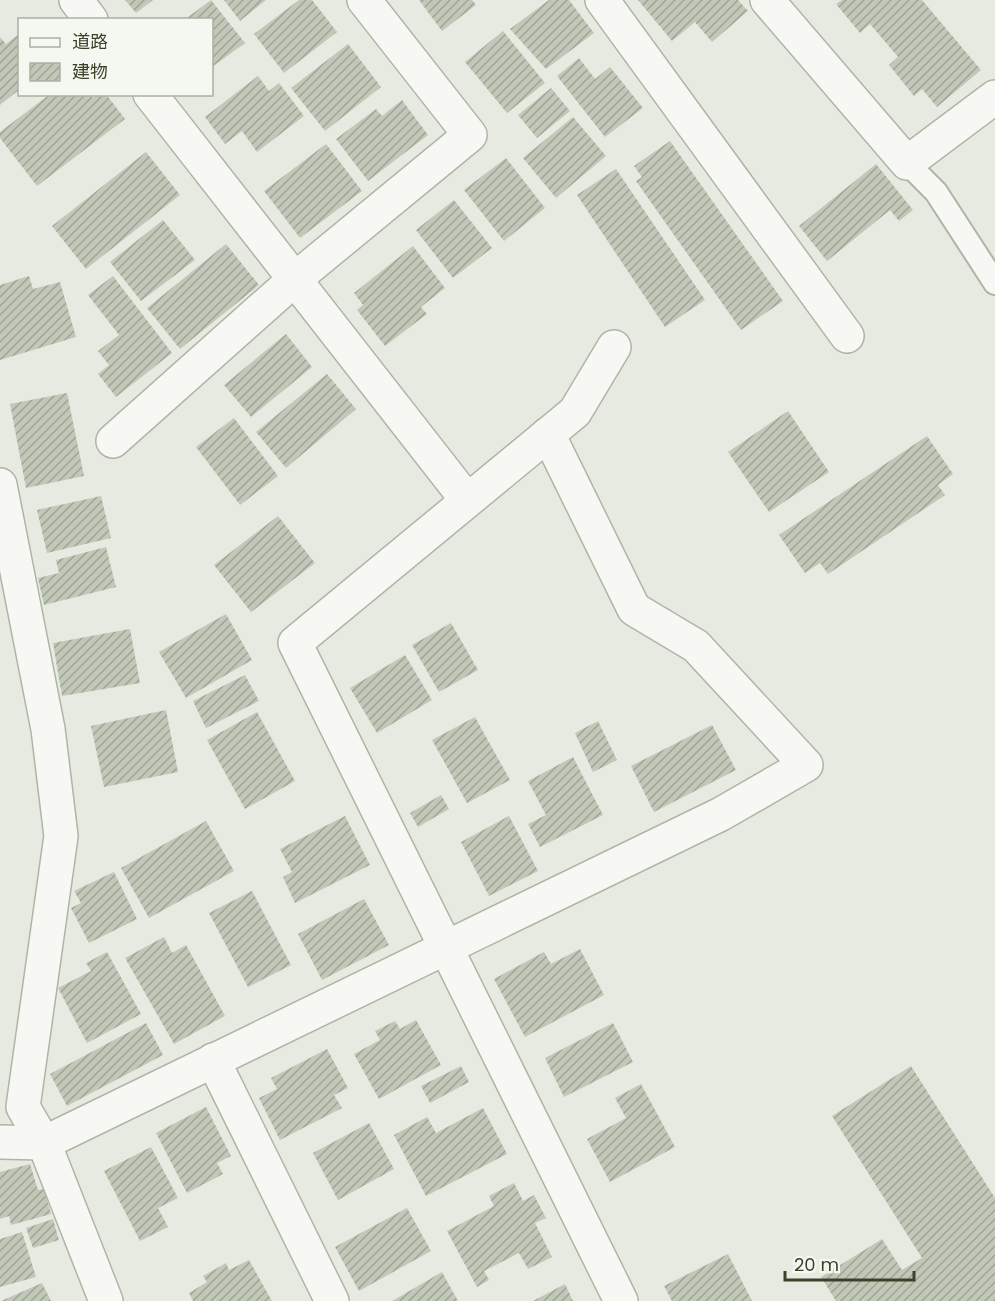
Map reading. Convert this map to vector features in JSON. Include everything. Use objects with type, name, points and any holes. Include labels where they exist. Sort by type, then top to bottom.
[{"type":"street","points":[[76,0],[90,18]]},
{"type":"street","points":[[113,441],[295,279],[470,135],[364,0]]},
{"type":"street","points":[[602,0],[847,336]]},
{"type":"street","points":[[767,0],[907,163],[995,97]]},
{"type":"street","points":[[152,96],[467,500]]},
{"type":"street","points":[[614,347],[575,412],[295,643],[621,1301]]},
{"type":"street","points":[[0,1142],[44,1143],[721,814],[806,765],[696,646],[634,609],[548,434]]},
{"type":"street","points":[[0,484],[48,729],[61,836],[23,1107],[44,1143],[106,1301]]},
{"type":"street","points":[[213,1059],[332,1301]]},
{"type":"lane","points":[[907,163],[936,192],[995,283]]},
{"type":"building","points":[[125,0],[153,0],[136,13]]},
{"type":"building","points":[[211,0],[245,43],[213,66],[213,18],[187,18]]},
{"type":"building","points":[[224,0],[266,0],[240,21]]},
{"type":"building","points":[[299,0],[312,0],[337,32],[284,73],[254,34]]},
{"type":"building","points":[[419,0],[472,0],[476,5],[442,31]]},
{"type":"building","points":[[549,0],[569,0],[594,33],[546,69],[510,29]]},
{"type":"building","points":[[638,0],[738,0],[748,11],[712,42],[695,22],[672,41]]},
{"type":"building","points":[[842,0],[922,0],[981,70],[937,107],[922,89],[914,96],[889,65],[898,57],[870,24],[860,33],[836,4]]},
{"type":"building","points":[[503,31],[545,83],[507,113],[465,62]]},
{"type":"building","points":[[18,35],[18,91],[0,105],[0,37],[6,44]]},
{"type":"building","points":[[348,44],[381,87],[325,131],[291,88]]},
{"type":"building","points":[[579,58],[595,79],[610,67],[643,108],[605,137],[557,76]]},
{"type":"building","points":[[258,76],[269,91],[279,83],[304,116],[257,152],[242,131],[225,144],[205,117]]},
{"type":"building","points":[[551,88],[570,111],[537,138],[518,115]]},
{"type":"building","points":[[47,96],[92,96],[93,98],[108,96],[125,119],[37,186],[0,138],[0,132]]},
{"type":"building","points":[[402,100],[428,135],[368,181],[336,139],[376,109],[382,116]]},
{"type":"building","points":[[573,117],[606,156],[556,198],[523,158]]},
{"type":"building","points":[[670,141],[783,301],[741,330],[636,181],[642,177],[634,166]]},
{"type":"building","points":[[326,144],[362,191],[300,238],[264,191]]},
{"type":"building","points":[[146,152],[180,195],[86,269],[52,226]]},
{"type":"building","points":[[506,158],[545,208],[504,241],[464,190]]},
{"type":"building","points":[[876,164],[913,210],[899,221],[890,210],[827,261],[799,226]]},
{"type":"building","points":[[616,169],[705,300],[665,327],[577,195]]},
{"type":"building","points":[[454,200],[492,248],[453,278],[416,230]]},
{"type":"building","points":[[163,220],[195,260],[141,301],[110,262]]},
{"type":"building","points":[[226,244],[259,285],[180,349],[147,308]]},
{"type":"building","points":[[413,246],[445,288],[421,307],[427,314],[385,346],[357,310],[363,305],[354,293]]},
{"type":"building","points":[[29,276],[33,289],[60,282],[76,337],[0,360],[0,285]]},
{"type":"building","points":[[113,276],[172,353],[116,397],[98,374],[109,365],[98,351],[119,335],[88,295]]},
{"type":"building","points":[[286,334],[312,367],[251,417],[224,385]]},
{"type":"building","points":[[327,374],[356,409],[286,468],[256,432]]},
{"type":"building","points":[[67,393],[84,476],[26,488],[10,404]]},
{"type":"building","points":[[788,411],[829,472],[769,512],[728,452]]},
{"type":"building","points":[[234,418],[278,476],[240,505],[196,447]]},
{"type":"building","points":[[927,436],[953,474],[938,485],[945,495],[828,574],[820,563],[805,573],[779,535]]},
{"type":"building","points":[[101,496],[111,538],[47,553],[37,510]]},
{"type":"building","points":[[278,516],[315,563],[251,612],[214,565]]},
{"type":"building","points":[[106,547],[116,587],[44,605],[38,578],[59,573],[56,560]]},
{"type":"building","points":[[226,614],[252,660],[186,698],[159,652]]},
{"type":"building","points":[[451,623],[478,670],[439,692],[412,645]]},
{"type":"building","points":[[130,629],[140,683],[62,696],[53,643]]},
{"type":"building","points":[[405,655],[432,700],[377,733],[350,688]]},
{"type":"building","points":[[245,675],[259,701],[206,728],[193,701]]},
{"type":"building","points":[[166,710],[178,772],[104,787],[91,726]]},
{"type":"building","points":[[257,712],[295,781],[245,809],[207,740]]},
{"type":"building","points":[[475,717],[510,780],[467,803],[432,740]]},
{"type":"building","points":[[598,721],[617,760],[593,772],[575,733]]},
{"type":"building","points":[[712,725],[736,770],[654,812],[631,766]]},
{"type":"building","points":[[573,757],[603,815],[540,847],[528,824],[546,815],[528,781]]},
{"type":"building","points":[[441,795],[449,809],[418,827],[410,813]]},
{"type":"building","points":[[345,816],[370,865],[295,903],[283,877],[292,872],[280,849]]},
{"type":"building","points":[[509,816],[538,871],[489,896],[461,842]]},
{"type":"building","points":[[206,821],[234,871],[149,918],[121,868]]},
{"type":"building","points":[[114,872],[137,919],[89,943],[71,908],[81,903],[74,891]]},
{"type":"building","points":[[252,891],[291,965],[248,987],[209,913]]},
{"type":"building","points":[[364,899],[389,945],[322,980],[298,934]]},
{"type":"building","points":[[164,937],[172,953],[186,945],[225,1016],[174,1044],[125,958]]},
{"type":"building","points":[[580,949],[604,995],[525,1037],[494,979],[544,952],[551,964]]},
{"type":"building","points":[[107,952],[141,1014],[87,1043],[58,988],[91,971],[86,963]]},
{"type":"building","points":[[416,1020],[441,1065],[379,1099],[354,1054],[380,1040],[375,1031],[395,1021],[400,1029]]},
{"type":"building","points":[[146,1023],[163,1055],[67,1106],[50,1074]]},
{"type":"building","points":[[613,1023],[633,1062],[564,1097],[545,1058]]},
{"type":"building","points":[[327,1049],[348,1088],[334,1095],[342,1108],[280,1140],[259,1098],[277,1089],[271,1078]]},
{"type":"building","points":[[461,1066],[469,1082],[430,1103],[421,1086]]},
{"type":"building","points":[[911,1066],[995,1198],[995,1301],[836,1301],[821,1277],[882,1239],[902,1270],[922,1258],[832,1116]]},
{"type":"building","points":[[641,1084],[675,1147],[610,1182],[587,1139],[626,1118],[615,1098]]},
{"type":"building","points":[[206,1107],[231,1156],[217,1163],[223,1174],[187,1193],[156,1133]]},
{"type":"building","points":[[483,1108],[507,1154],[426,1196],[394,1135],[427,1117],[436,1133]]},
{"type":"building","points":[[369,1123],[394,1169],[338,1200],[313,1153]]},
{"type":"building","points":[[151,1147],[178,1198],[158,1208],[168,1227],[140,1241],[104,1171]]},
{"type":"building","points":[[30,1164],[38,1190],[44,1189],[51,1214],[11,1225],[9,1216],[0,1219],[0,1172]]},
{"type":"building","points":[[514,1183],[523,1201],[534,1195],[546,1218],[535,1223],[552,1257],[528,1269],[519,1253],[484,1271],[489,1280],[477,1287],[447,1231],[494,1206],[489,1196]]},
{"type":"building","points":[[407,1208],[431,1251],[359,1291],[335,1247]]},
{"type":"building","points":[[53,1219],[59,1240],[33,1248],[26,1228]]},
{"type":"building","points":[[22,1232],[36,1277],[0,1287],[0,1239]]},
{"type":"building","points":[[728,1254],[752,1301],[672,1301],[664,1286]]},
{"type":"building","points":[[249,1260],[272,1301],[193,1301],[189,1293],[207,1282],[203,1276],[226,1263],[229,1270]]},
{"type":"building","points":[[442,1272],[458,1301],[392,1301]]},
{"type":"building","points":[[42,1283],[51,1301],[1,1301]]},
{"type":"building","points":[[565,1284],[573,1301],[533,1301]]}]
